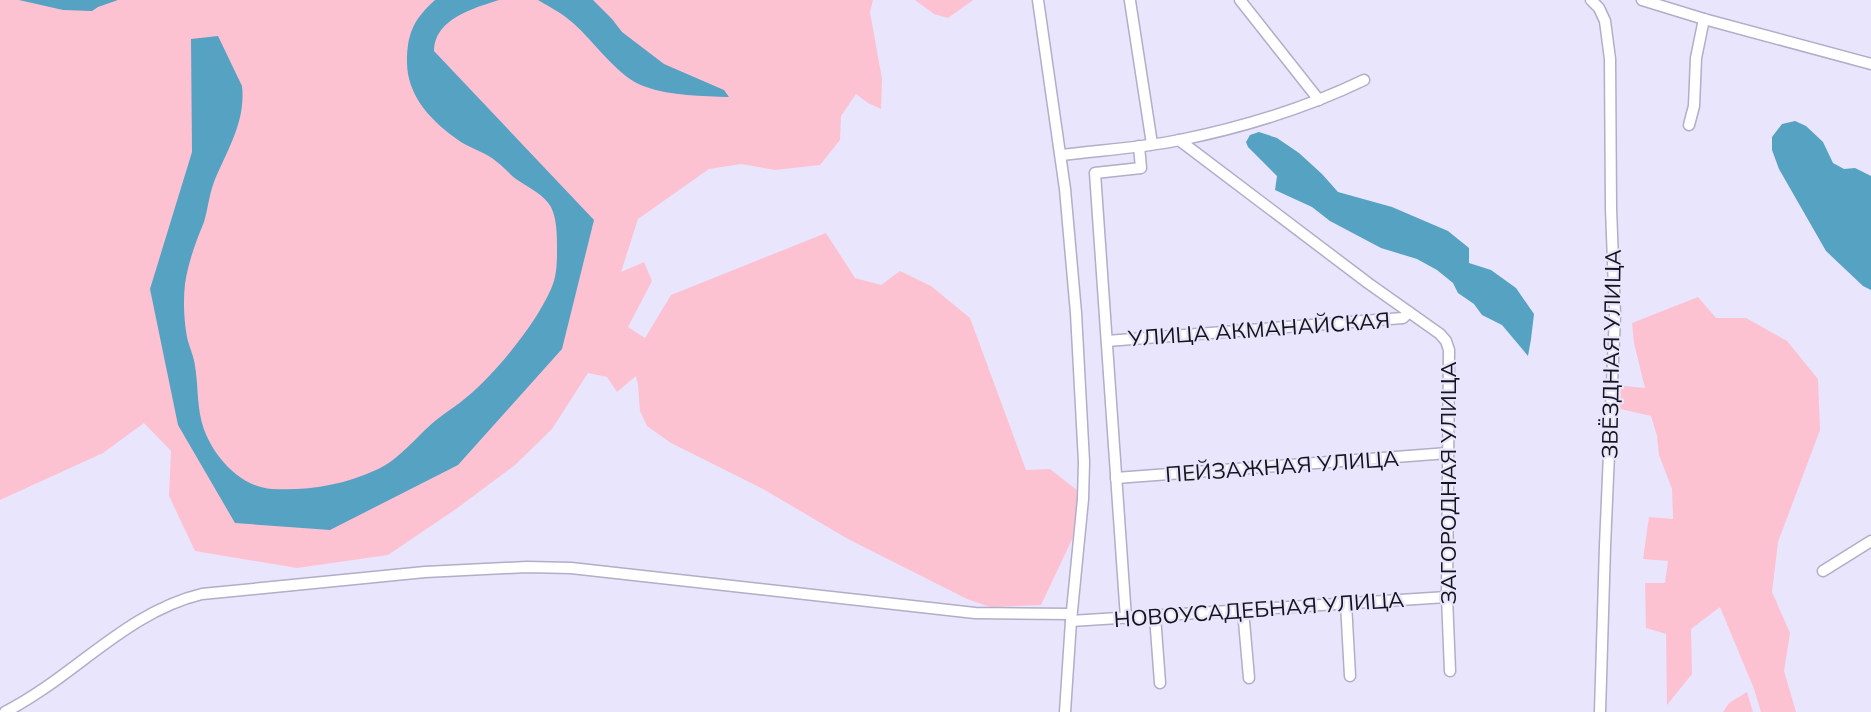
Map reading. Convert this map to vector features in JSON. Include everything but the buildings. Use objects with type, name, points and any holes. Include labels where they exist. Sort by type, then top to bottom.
[{"type":"street","points":[[1038,0],[1061,155],[1076,313],[1084,462],[1083,499],[1071,617],[1065,712]]},
{"type":"street","points":[[1240,0],[1319,100]]},
{"type":"street","name":"ЗВЁЗДНАЯ УЛИЦА","points":[[1592,0],[1605,21],[1610,58],[1611,208],[1615,315],[1600,712]]},
{"type":"street","points":[[1642,0],[1871,64]]},
{"type":"street","points":[[1130,1],[1152,144]]},
{"type":"street","points":[[1689,125],[1694,105],[1696,58],[1704,19]]},
{"type":"street","points":[[1061,155],[1179,140],[1252,123],[1319,100],[1364,80]]},
{"type":"street","name":"ЗАГОРОДНАЯ УЛИЦА","points":[[1179,140],[1368,283],[1440,334],[1446,341],[1449,350],[1447,597],[1450,671]]},
{"type":"street","points":[[1126,618],[1095,173],[1141,168],[1139,146]]},
{"type":"street","name":"УЛИЦА АКМАНАЙСКАЯ","points":[[1107,341],[1403,318],[1409,312]]},
{"type":"street","name":"ПЕЙЗАЖНАЯ УЛИЦА","points":[[1116,478],[1448,453]]},
{"type":"street","points":[[1823,571],[1871,541]]},
{"type":"street","name":"НОВОУСАДЕБНАЯ УЛИЦА","points":[[5,712],[33,697],[135,623],[181,599],[202,594],[425,572],[477,568],[572,568],[975,614],[1071,617],[1126,618],[1447,597]]},
{"type":"street","points":[[1346,603],[1350,676]]},
{"type":"street","points":[[1243,610],[1249,678]]},
{"type":"street","points":[[1155,616],[1160,683]]},
{"type":"shaded area","points":[[0,0],[873,0],[870,12],[882,79],[881,109],[856,94],[841,116],[840,140],[820,165],[775,170],[741,164],[709,169],[638,219],[621,272],[644,262],[652,281],[628,327],[645,338],[671,295],[826,233],[855,278],[881,285],[900,271],[931,286],[970,318],[1026,470],[1050,469],[1078,491],[1075,533],[1041,605],[990,607],[967,599],[848,539],[763,489],[671,443],[647,426],[640,411],[636,376],[617,392],[607,377],[588,373],[552,429],[515,465],[388,555],[297,568],[195,551],[169,496],[171,451],[144,423],[103,453],[0,500]]},
{"type":"shaded area","points":[[915,0],[973,0],[948,18],[934,14]]},
{"type":"shaded area","points":[[1698,297],[1716,318],[1746,318],[1787,341],[1818,379],[1820,430],[1778,542],[1772,592],[1790,633],[1784,671],[1796,712],[1761,712],[1754,689],[1720,607],[1691,629],[1692,674],[1667,705],[1666,634],[1646,628],[1645,583],[1665,583],[1668,561],[1643,559],[1649,517],[1673,519],[1672,489],[1659,455],[1657,436],[1651,416],[1616,408],[1615,385],[1645,388],[1634,343],[1632,323]]},
{"type":"shaded area","points":[[1747,692],[1753,712],[1723,712],[1729,703]]},
{"type":"water","points":[[19,0],[118,0],[92,11],[63,10]]},
{"type":"water","points":[[435,0],[499,0],[467,11],[448,23],[436,40],[434,51],[594,220],[562,349],[458,465],[330,530],[235,523],[178,425],[150,289],[192,152],[191,39],[218,36],[242,86],[238,124],[212,187],[185,284],[185,324],[197,379],[201,419],[210,443],[218,455],[236,474],[248,482],[272,489],[325,486],[351,480],[384,466],[479,386],[503,361],[526,331],[545,302],[554,279],[557,258],[556,228],[551,207],[537,192],[516,179],[493,159],[461,142],[441,126],[424,108],[412,87],[407,62],[410,35],[417,20]]},
{"type":"water","points":[[538,0],[593,0],[622,32],[664,64],[724,90],[729,97],[666,92],[636,82],[616,68],[569,20]]},
{"type":"water","points":[[1795,121],[1806,126],[1823,142],[1833,163],[1844,169],[1855,168],[1871,176],[1871,290],[1863,286],[1826,251],[1779,169],[1772,150],[1772,137],[1782,124]]},
{"type":"water","points":[[1259,132],[1277,138],[1299,153],[1338,192],[1392,207],[1448,231],[1469,248],[1469,263],[1491,270],[1516,288],[1534,314],[1528,356],[1502,325],[1482,315],[1474,304],[1458,293],[1453,283],[1437,270],[1417,259],[1381,248],[1330,221],[1312,207],[1275,190],[1277,176],[1248,147],[1246,142],[1250,135]]}]
